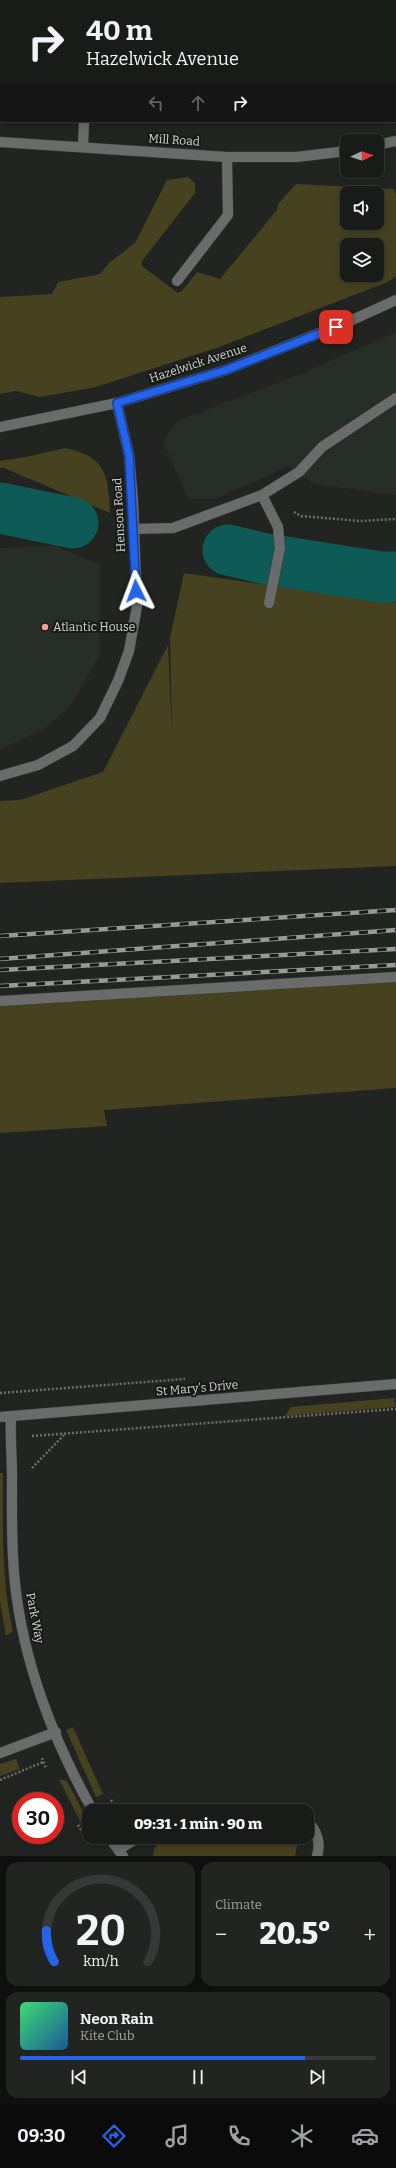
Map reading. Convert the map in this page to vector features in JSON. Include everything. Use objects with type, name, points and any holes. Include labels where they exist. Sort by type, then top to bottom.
[{"type":"street","points":[[83,146],[84,122]]},
{"type":"street","points":[[384,144],[396,141]]},
{"type":"street","name":"Mill Road","points":[[0,142],[83,146],[227,157],[296,156],[340,152]]},
{"type":"street","points":[[177,281],[228,215],[227,157]]},
{"type":"street","name":"Hazelwick Avenue","points":[[0,426],[117,403],[226,370],[350,321],[396,300]]},
{"type":"street","points":[[133,530],[173,528],[262,495],[299,472],[322,448],[395,400]]},
{"type":"street","name":"Henson Road","points":[[0,776],[38,765],[73,746],[100,718],[118,681],[129,651],[137,606],[129,455],[117,403]]},
{"type":"street","points":[[262,495],[278,527],[280,548],[269,603]]},
{"type":"street","points":[[0,1001],[396,977]]},
{"type":"street","name":"St Mary's Drive","points":[[0,1417],[396,1384]]},
{"type":"street","name":"Park Way","points":[[11,1416],[10,1437],[15,1583],[21,1624],[31,1664],[56,1732],[90,1804]]},
{"type":"street","points":[[0,1753],[56,1732]]},
{"type":"street","points":[[314,1828],[318,1837],[320,1848],[317,1856]]},
{"type":"street","points":[[114,1844],[121,1853],[131,1844]]},
{"type":"path","points":[[262,495],[301,516],[360,521],[396,519]]},
{"type":"path","points":[[0,1393],[193,1379]]},
{"type":"path","points":[[10,1437],[64,1435],[396,1409]]},
{"type":"path","points":[[32,1473],[32,1467],[64,1435]]},
{"type":"path","points":[[0,1780],[43,1762]]},
{"type":"path","points":[[108,1796],[114,1804]]},
{"type":"shaded area","points":[[188,177],[195,183],[195,193],[142,261],[142,266],[178,293],[182,291],[197,272],[220,279],[277,210],[278,204],[296,184],[340,186],[340,230],[384,230],[384,188],[394,189],[396,195],[396,276],[388,282],[219,347],[96,387],[40,397],[16,391],[0,394],[0,297],[52,294],[58,282],[100,274],[109,263],[135,243],[167,180]]},
{"type":"shaded area","points":[[396,332],[396,495],[314,484],[288,466],[216,499],[188,499],[163,441],[177,421],[303,373]]},
{"type":"shaded area","points":[[65,448],[89,457],[97,463],[102,470],[106,478],[108,488],[110,513],[4,468],[0,468],[0,461]]},
{"type":"shaded area","points":[[57,546],[100,565],[100,655],[69,708],[42,730],[0,750],[0,548]]},
{"type":"shaded area","points":[[184,573],[396,603],[396,866],[0,883],[0,801],[20,800],[103,772],[168,645],[172,733],[170,638]]},
{"type":"shaded area","points":[[396,977],[396,1088],[104,1110],[107,1126],[0,1133],[0,1001]]},
{"type":"shaded area","points":[[394,1398],[396,1407],[285,1416],[291,1407]]},
{"type":"shaded area","points":[[0,1473],[3,1473],[3,1533],[6,1592],[13,1631],[6,1636],[0,1601]]},
{"type":"shaded area","points":[[73,1727],[103,1794],[96,1797],[66,1730]]},
{"type":"shaded area","points":[[16,1759],[20,1769],[0,1776],[0,1764]]},
{"type":"shaded area","points":[[59,1779],[67,1781],[82,1810],[82,1825]]},
{"type":"shaded area","points":[[298,1844],[295,1856],[153,1856],[157,1845]]},
{"type":"waterway","points":[[0,508],[73,523]]},
{"type":"waterway","points":[[228,550],[266,559],[380,577],[396,577]]},
{"type":"railway","points":[[0,936],[396,910]]},
{"type":"railway","points":[[0,959],[396,930]]},
{"type":"railway","points":[[0,970],[396,949]]},
{"type":"railway","points":[[0,986],[396,965]]},
{"type":"place","name":"Atlantic House","points":[[45,627]]},
{"type":"route","points":[[136,591],[133,501],[129,455],[117,403],[226,370],[336,327]]}]
